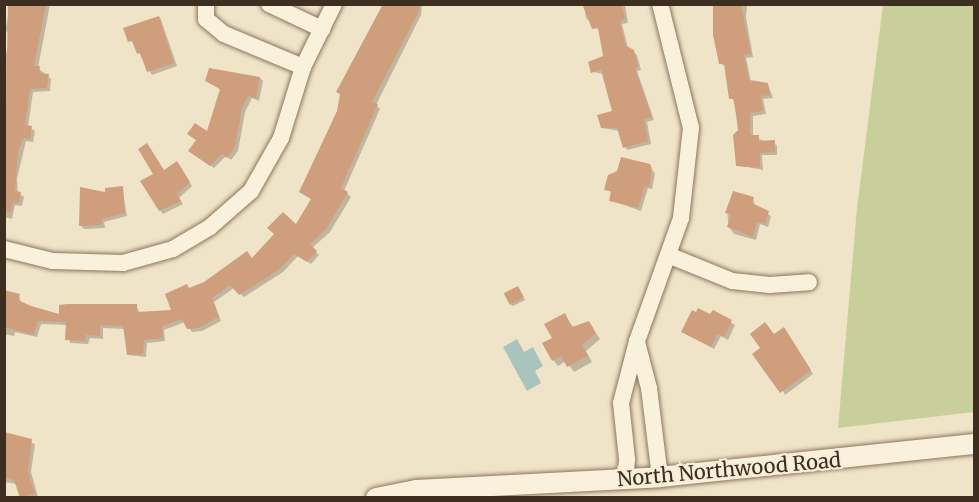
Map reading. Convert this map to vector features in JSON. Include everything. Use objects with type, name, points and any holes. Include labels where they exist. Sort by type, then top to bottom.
[{"type":"street","points":[[206,4],[206,19],[224,34],[303,67]]},
{"type":"street","points":[[269,4],[322,29]]},
{"type":"street","points":[[4,249],[53,261],[123,263],[173,249],[210,227],[251,191],[281,138],[303,67],[334,4]]},
{"type":"street","points":[[624,479],[627,459],[621,403],[637,341],[681,218],[692,128],[660,4]]},
{"type":"street","points":[[668,255],[732,281],[770,285],[809,282]]},
{"type":"street","points":[[637,341],[649,388],[660,477]]},
{"type":"street","name":"North Northwood Road","points":[[376,498],[416,490],[660,477],[975,444]]},
{"type":"green space","points":[[883,5],[974,5],[974,412],[838,428],[857,208]]},
{"type":"water","points":[[517,339],[524,352],[533,347],[543,366],[535,371],[541,383],[527,391],[503,347]]},
{"type":"building","points":[[8,4],[46,4],[34,66],[40,66],[39,73],[49,74],[47,88],[30,89],[25,125],[32,126],[30,139],[23,138],[18,152],[15,191],[21,192],[19,203],[13,202],[11,212],[4,211]]},
{"type":"building","points":[[383,4],[419,4],[419,11],[372,102],[378,104],[341,188],[348,192],[327,228],[310,244],[317,251],[307,262],[294,254],[280,269],[239,295],[230,285],[212,298],[219,317],[198,328],[187,329],[182,319],[162,326],[163,338],[144,340],[143,354],[127,355],[123,326],[100,325],[100,336],[86,335],[85,341],[65,340],[66,322],[38,321],[34,335],[4,327],[4,290],[20,294],[18,300],[31,306],[59,314],[59,305],[67,304],[137,304],[137,312],[171,310],[165,294],[187,284],[189,288],[204,282],[247,251],[252,258],[274,234],[267,228],[283,212],[296,224],[311,199],[299,192],[337,111],[340,94],[336,92]]},
{"type":"building","points":[[622,4],[625,19],[620,21],[625,45],[634,50],[638,67],[635,68],[652,117],[644,119],[648,141],[623,148],[617,128],[601,128],[597,115],[612,111],[601,70],[591,73],[588,62],[603,56],[598,28],[592,29],[583,6]]},
{"type":"building","points":[[713,4],[741,4],[751,54],[744,55],[749,80],[768,83],[770,95],[761,96],[763,111],[750,113],[750,135],[759,135],[759,141],[775,140],[775,152],[760,153],[760,168],[736,166],[733,135],[738,130],[734,99],[729,99],[724,64],[719,64],[713,35]]},
{"type":"building","points":[[159,16],[174,63],[147,72],[140,53],[137,54],[132,41],[128,42],[123,28]]},
{"type":"building","points":[[209,68],[260,77],[256,98],[248,96],[242,108],[235,147],[227,158],[222,154],[210,166],[188,151],[196,140],[187,134],[195,123],[207,131],[220,89],[205,81]]},
{"type":"building","points":[[147,143],[164,170],[177,161],[190,182],[177,194],[181,201],[159,211],[140,181],[153,174],[138,149]]},
{"type":"building","points":[[621,157],[650,164],[652,169],[649,187],[645,186],[638,208],[609,201],[611,191],[604,190],[608,175],[617,171]]},
{"type":"building","points":[[123,186],[125,213],[102,219],[102,225],[79,226],[80,187],[105,192],[105,188]]},
{"type":"building","points":[[733,191],[754,197],[752,203],[769,211],[765,224],[757,222],[753,237],[727,227],[731,214],[725,213]]},
{"type":"building","points":[[518,286],[524,298],[510,305],[504,293]]},
{"type":"building","points":[[698,308],[710,314],[713,310],[732,320],[724,337],[717,334],[711,347],[681,332],[692,310],[696,312]]},
{"type":"building","points":[[565,313],[572,327],[589,321],[596,333],[582,345],[588,356],[567,367],[561,356],[552,361],[542,343],[552,338],[544,324]]},
{"type":"building","points":[[765,322],[774,334],[784,327],[811,370],[780,393],[752,354],[760,348],[750,334]]},
{"type":"building","points":[[4,432],[32,439],[28,472],[35,494],[20,498],[14,480],[4,478]]}]
